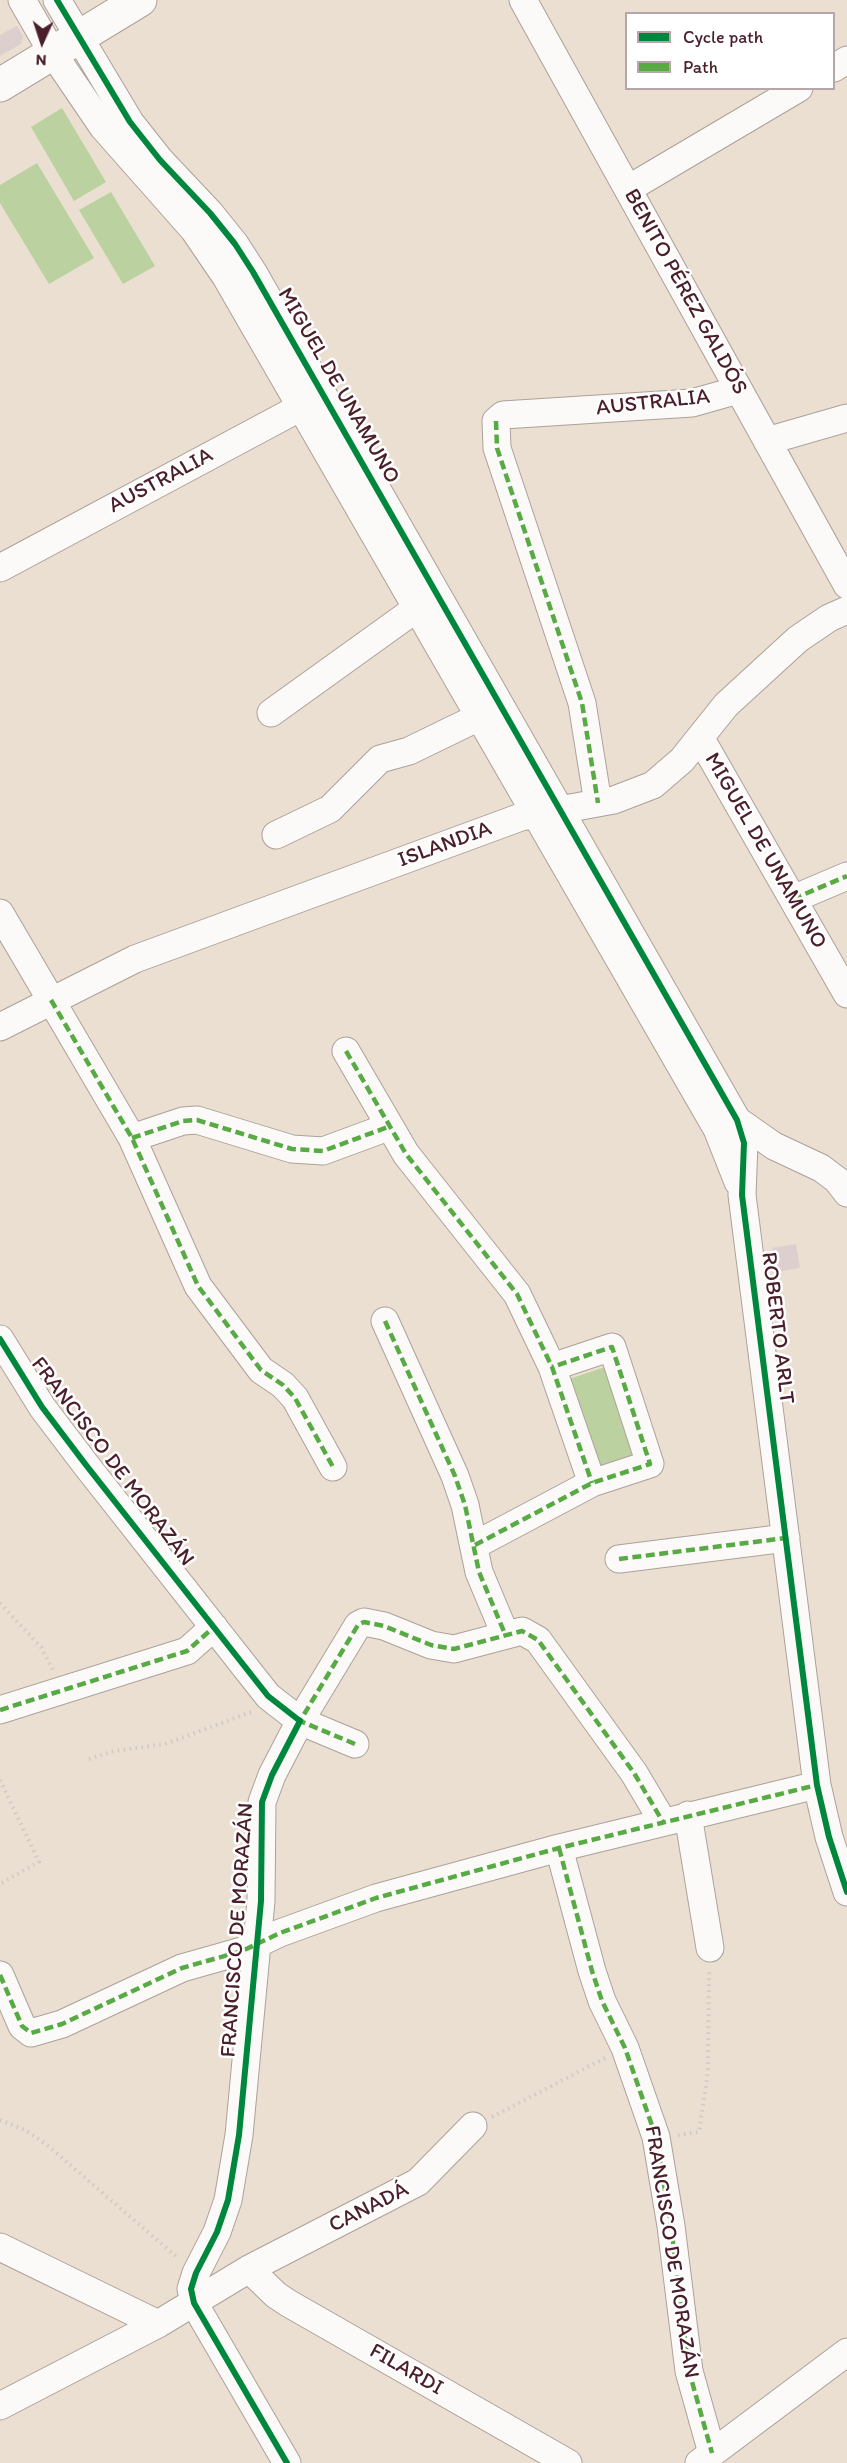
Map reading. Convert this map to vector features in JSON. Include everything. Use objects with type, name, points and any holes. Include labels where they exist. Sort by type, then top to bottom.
[{"type":"main road","points":[[0,85],[140,0]]},
{"type":"street","name":"MIGUEL DE UNAMUNO","points":[[22,0],[65,45],[121,150],[194,230],[312,401],[547,811]]},
{"type":"street","name":"MIGUEL DE UNAMUNO","points":[[57,0],[65,45]]},
{"type":"street","name":"BENITO PÉREZ GALDÓS","points":[[523,0],[847,585]]},
{"type":"street","points":[[628,189],[796,90]]},
{"type":"street","name":"AUSTRALIA","points":[[598,803],[582,703],[497,448],[496,421],[503,415],[692,403],[738,390]]},
{"type":"street","name":"MIGUEL DE UNAMUNO","points":[[312,401],[417,608],[479,717],[547,811]]},
{"type":"street","name":"AUSTRALIA","points":[[0,568],[312,401]]},
{"type":"street","points":[[768,441],[847,418]]},
{"type":"street","points":[[271,713],[417,608]]},
{"type":"street","name":"ISLANDIA","points":[[0,1027],[135,959],[547,811],[614,800],[653,785],[670,772],[701,739],[726,705],[798,639],[829,618],[847,610]]},
{"type":"street","points":[[276,835],[330,809],[380,759],[409,751],[479,717]]},
{"type":"street","name":"MIGUEL DE UNAMUNO","points":[[701,739],[847,993]]},
{"type":"street","name":"ROBERTO ARLT","points":[[547,811],[737,1120],[744,1143],[742,1195],[817,1785],[829,1837],[847,1892]]},
{"type":"street","name":"ROBERTO ARLT","points":[[547,811],[717,1129],[742,1195]]},
{"type":"street","points":[[793,899],[847,876]]},
{"type":"street","points":[[0,913],[132,1138],[198,1286],[261,1370],[283,1385],[295,1398],[333,1467]]},
{"type":"street","points":[[346,1051],[388,1127],[406,1154],[517,1294],[552,1367],[592,1483]]},
{"type":"street","points":[[132,1138],[183,1121],[197,1120],[292,1149],[323,1151],[388,1127]]},
{"type":"street","points":[[737,1120],[774,1146],[821,1168],[837,1180],[847,1193]]},
{"type":"street","points":[[385,1321],[455,1476],[475,1545],[480,1572],[505,1634]]},
{"type":"street","name":"FRANCISCO DE MORAZÁN","points":[[0,1339],[42,1407],[214,1627],[273,1700],[300,1722],[272,1775],[262,1802],[261,1901],[246,2085],[228,2200],[217,2232],[196,2273],[191,2289],[194,2303]]},
{"type":"street","points":[[475,1545],[592,1483],[650,1464],[612,1347],[552,1367]]},
{"type":"street","points":[[619,1559],[786,1538]]},
{"type":"street","points":[[355,1744],[300,1722],[352,1633],[364,1622],[384,1626],[431,1645],[454,1649],[522,1631],[538,1640],[634,1773],[676,1818],[710,1948]]},
{"type":"street","points":[[0,1710],[187,1651],[214,1627]]},
{"type":"street","points":[[0,1975],[22,2026],[32,2033],[62,2024],[182,1968],[256,1945],[288,1929],[376,1898],[676,1818],[817,1785]]},
{"type":"street","name":"FRANCISCO DE MORAZÁN","points":[[560,1848],[592,1971],[602,2001],[625,2048],[656,2137],[671,2226],[689,2371],[705,2458]]},
{"type":"street","name":"CANADÁ","points":[[158,2324],[249,2269],[418,2182],[473,2126]]},
{"type":"street","points":[[0,2247],[158,2324]]},
{"type":"street","name":"FILARDI","points":[[249,2269],[288,2303],[568,2463]]},
{"type":"street","points":[[194,2303],[287,2463]]},
{"type":"street","points":[[0,2406],[158,2324]]},
{"type":"street","points":[[705,2458],[847,2352]]},
{"type":"path","points":[[0,1603],[41,1647],[63,1690]]},
{"type":"path","points":[[89,1759],[114,1751],[165,1744],[250,1714],[273,1700]]},
{"type":"path","points":[[0,1780],[39,1862],[0,1884]]},
{"type":"path","points":[[656,2137],[699,2132],[708,2071],[710,1948]]},
{"type":"path","points":[[473,2126],[625,2048]]},
{"type":"path","points":[[0,2120],[25,2130],[45,2144],[196,2273]]},
{"type":"green space","points":[[62,108],[106,182],[74,201],[31,127]]},
{"type":"green space","points":[[37,163],[94,258],[49,284],[0,203],[0,185]]},
{"type":"green space","points":[[111,192],[155,266],[123,284],[79,210]]},
{"type":"green space","points":[[605,1367],[636,1459],[600,1471],[569,1379]]},
{"type":"building","points":[[17,26],[23,36],[21,44],[0,56],[0,35]]},
{"type":"building","points":[[796,1244],[800,1268],[777,1272],[772,1248]]},
{"type":"marked path","points":[[496,421],[497,448],[582,703],[598,803]]},
{"type":"marked path","points":[[793,899],[847,876]]},
{"type":"marked path","points":[[51,1000],[132,1138],[198,1286],[261,1370],[283,1385],[295,1398],[333,1467]]},
{"type":"marked path","points":[[346,1051],[406,1154],[517,1294],[552,1367],[592,1483]]},
{"type":"marked path","points":[[132,1138],[183,1121],[197,1120],[292,1149],[323,1151],[388,1127]]},
{"type":"marked path","points":[[385,1321],[455,1476],[465,1505],[479,1572],[505,1634]]},
{"type":"marked path","points":[[475,1545],[592,1483],[650,1464],[612,1347],[552,1367]]},
{"type":"marked path","points":[[619,1559],[786,1538]]},
{"type":"marked path","points":[[355,1744],[300,1721],[358,1625],[364,1622],[384,1626],[431,1645],[454,1649],[522,1631],[538,1640],[634,1773],[663,1822]]},
{"type":"marked path","points":[[0,1710],[187,1651],[214,1627]]},
{"type":"marked path","points":[[0,1975],[22,2026],[31,2033],[62,2024],[182,1968],[242,1951],[280,1933],[376,1898],[559,1848],[817,1785]]},
{"type":"marked path","points":[[559,1848],[602,2001],[625,2048],[656,2137],[671,2226],[689,2371],[712,2453]]},
{"type":"cycle path","points":[[57,0],[130,122],[160,160],[210,213],[235,244],[253,272],[737,1120],[744,1143],[742,1195],[817,1785],[829,1837],[847,1892]]},
{"type":"cycle path","points":[[0,1339],[42,1407],[86,1465],[268,1696],[300,1721],[272,1775],[262,1802],[261,1901],[239,2135],[228,2200],[217,2232],[196,2273],[191,2289],[194,2303],[287,2463]]}]
